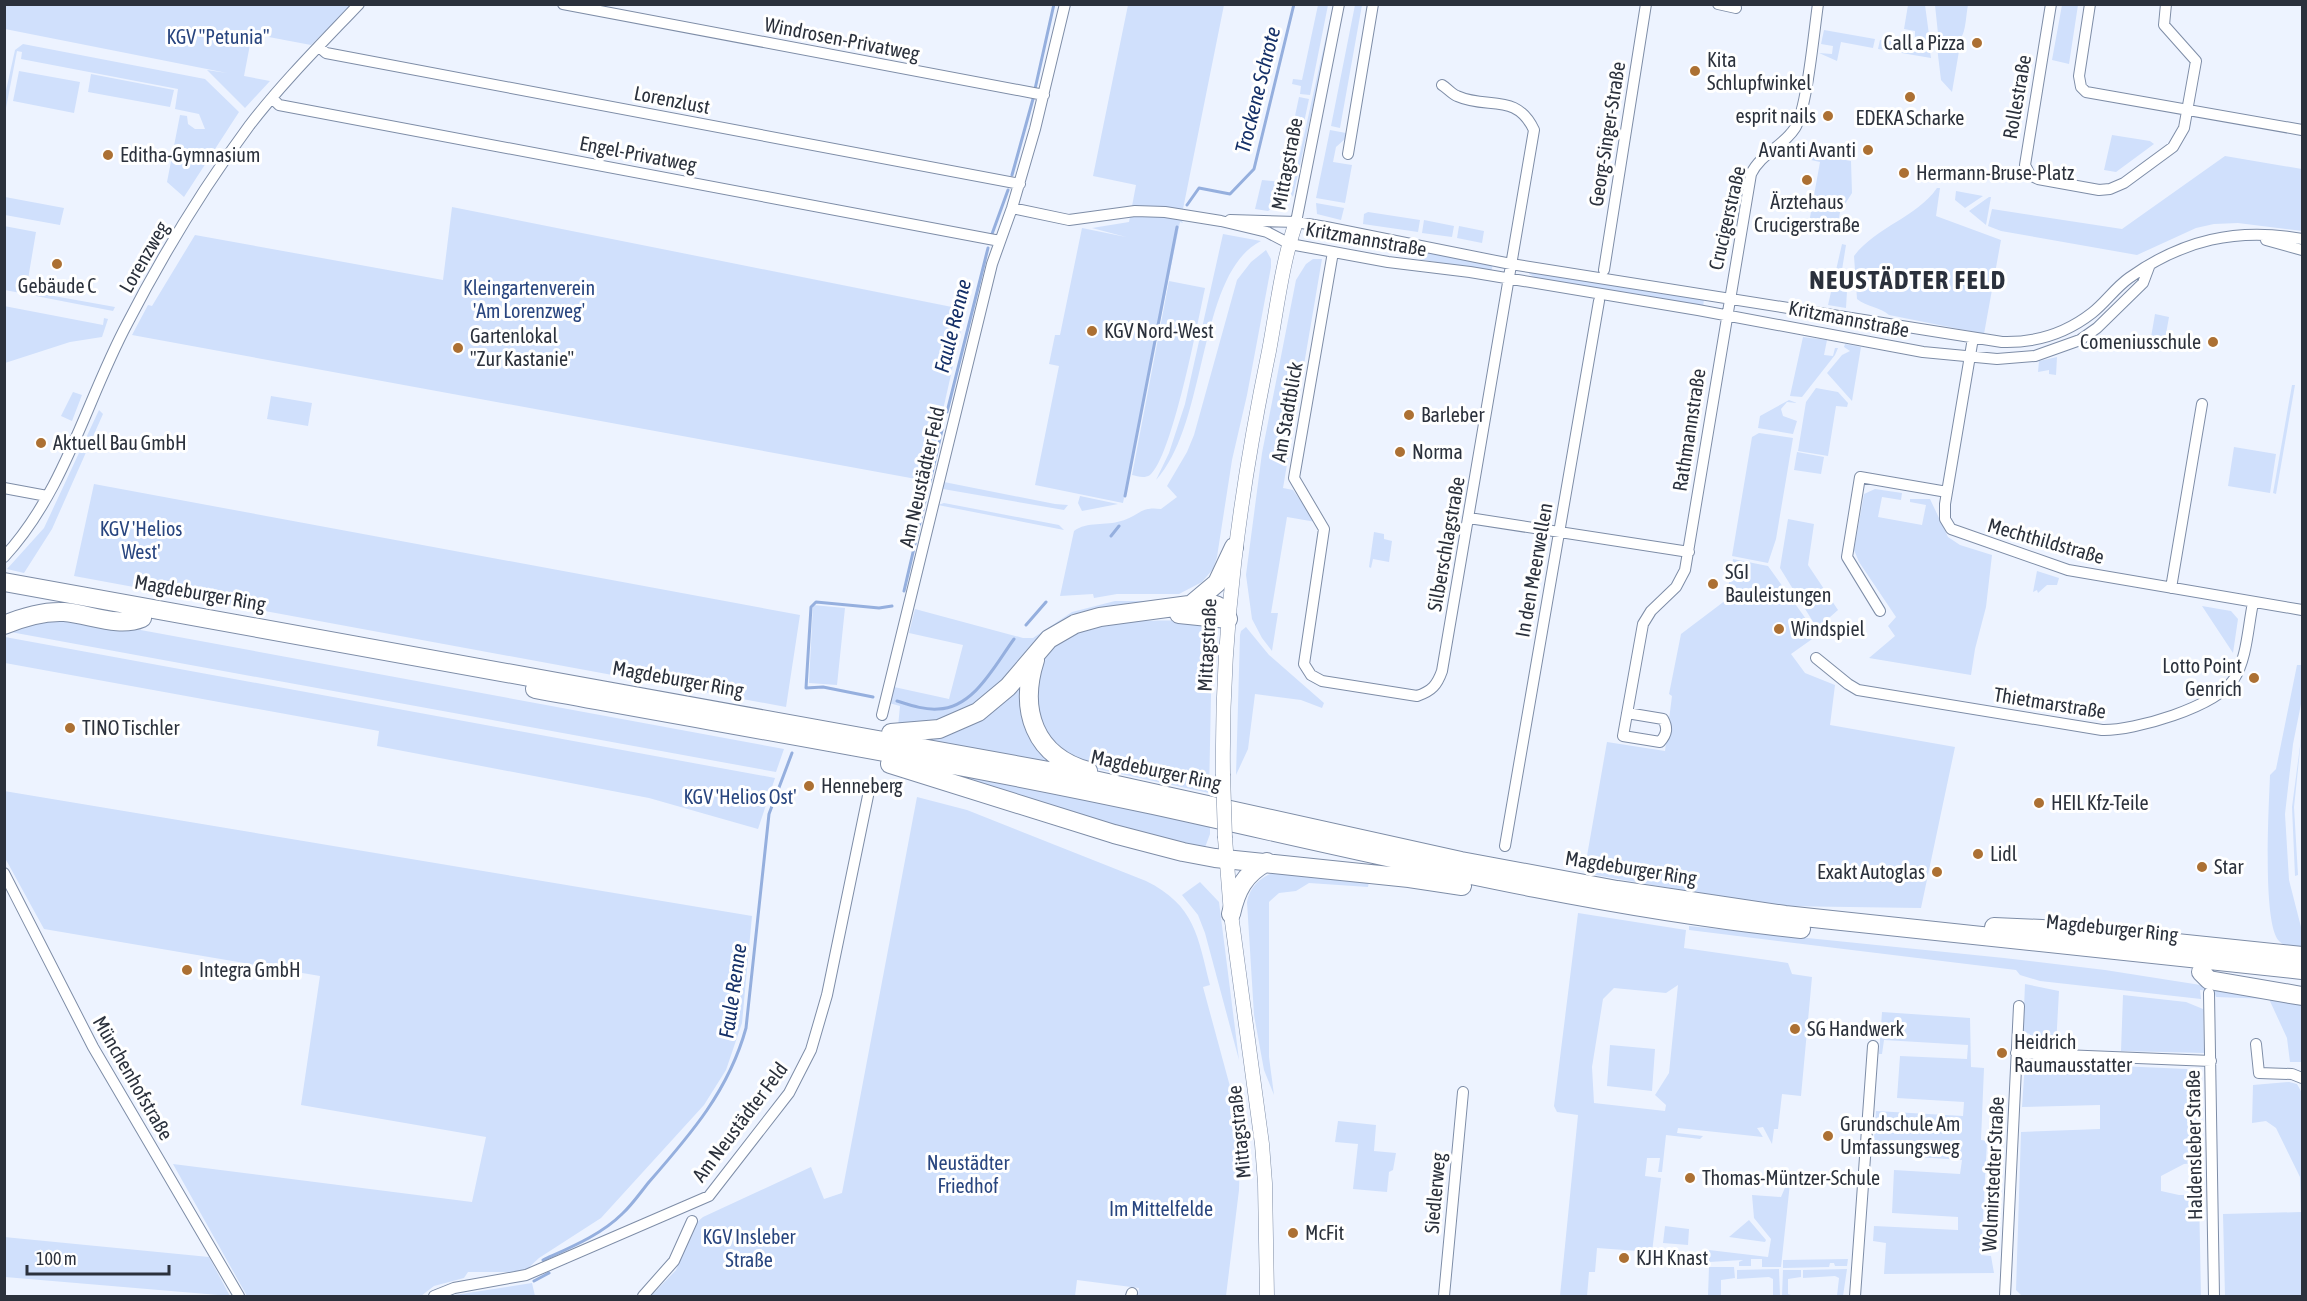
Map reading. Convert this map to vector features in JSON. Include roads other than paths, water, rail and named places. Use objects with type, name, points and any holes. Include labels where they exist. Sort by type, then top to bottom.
[{"type":"highway","points":[[1192,604],[1216,583],[1234,547]]},
{"type":"highway","name":"Magdeburger Ring","points":[[4,582],[813,733],[1441,870],[1614,903],[1766,925],[2302,982]]},
{"type":"highway","name":"Magdeburger Ring","points":[[4,595],[1162,794],[1343,836],[1555,879],[1785,915],[2302,970]]},
{"type":"highway","points":[[1151,612],[1228,619],[1225,611],[1217,604],[1192,604],[1081,621],[1057,633],[996,699],[972,716],[949,726],[904,734],[832,723],[813,733],[820,748],[895,766],[1134,840],[1227,859],[1409,878],[1598,907],[1614,903]]},
{"type":"highway","points":[[4,625],[31,616],[57,612],[130,623],[142,618]]},
{"type":"highway","points":[[1039,650],[1029,686],[1028,705],[1033,724],[1047,747],[1081,768],[1149,784],[1162,794]]},
{"type":"highway","points":[[1231,914],[1238,890],[1245,878],[1267,862]]},
{"type":"highway","points":[[1907,928],[1917,922],[1968,927],[2026,928],[2302,956]]},
{"type":"highway","points":[[2201,972],[2209,980],[2302,996]]},
{"type":"street","name":"Lorenzweg","points":[[4,557],[23,537],[47,496],[119,338],[164,256],[249,127],[359,4]]},
{"type":"street","name":"Windrosen-Privatweg","points":[[563,4],[1044,95]]},
{"type":"street","name":"Am Neustädter Feld","points":[[882,716],[1000,241],[1020,184],[1065,4]]},
{"type":"street","name":"Mittagstraße","points":[[1267,1296],[1262,1144],[1231,914],[1225,838],[1223,774],[1228,619],[1234,547],[1249,449],[1339,4]]},
{"type":"street","points":[[1348,154],[1373,4]]},
{"type":"street","name":"Georg-Singer-Straße","points":[[1604,270],[1646,4]]},
{"type":"street","points":[[1718,4],[1736,8]]},
{"type":"street","name":"Crucigerstraße","points":[[1725,315],[1751,174],[1762,156],[1789,136],[1801,114],[1818,4]]},
{"type":"street","name":"Rollestraße","points":[[2051,4],[2025,159],[2026,169],[2033,177],[2099,190],[2117,187],[2177,143],[2183,132],[2196,60],[2164,25],[2166,4]]},
{"type":"street","points":[[2090,4],[2079,72],[2082,88],[2093,94],[2302,130]]},
{"type":"street","name":"Lorenzlust","points":[[319,47],[326,53],[1020,184]]},
{"type":"street","points":[[1442,85],[1457,96],[1511,106],[1520,111],[1534,130],[1509,278]]},
{"type":"street","name":"Engel-Privatweg","points":[[273,99],[279,105],[1000,241]]},
{"type":"street","name":"Kritzmannstraße","points":[[1012,208],[1069,220],[1150,210],[1221,221],[1267,232],[1290,244],[1333,252],[1419,267],[1509,278],[1923,352],[1970,357],[2017,359],[2062,348],[2079,340],[2097,328],[2137,290],[2143,283],[2149,267]]},
{"type":"street","name":"Kritzmannstraße","points":[[1221,221],[1296,222],[1412,242],[1511,264],[1728,300],[1825,316],[1848,315],[1973,338],[2020,342],[2056,334],[2092,313],[2126,280],[2170,253],[2193,243],[2229,236],[2302,239]]},
{"type":"street","name":"Kritzmannstraße","points":[[2254,236],[2302,250]]},
{"type":"street","name":"Am Stadtblick","points":[[1311,675],[1305,667],[1304,655],[1324,529],[1294,479],[1333,252]]},
{"type":"street","name":"Silberschlagstraße","points":[[1311,675],[1322,681],[1406,695],[1427,692],[1437,684],[1442,671],[1509,278]]},
{"type":"street","name":"In den Meerwellen","points":[[1505,846],[1599,301]]},
{"type":"street","name":"Rathmannstraße","points":[[1627,713],[1643,624],[1651,611],[1678,584],[1689,552],[1725,315]]},
{"type":"street","name":"Mechthildstraße","points":[[1973,338],[1947,492],[1946,519],[1950,528],[1958,533],[2068,570],[2302,610]]},
{"type":"street","points":[[2171,588],[2202,404]]},
{"type":"street","points":[[1880,611],[1848,556],[1860,477],[1947,492]]},
{"type":"street","points":[[4,488],[47,496]]},
{"type":"street","points":[[1469,518],[1689,552]]},
{"type":"street","name":"Thietmarstraße","points":[[1816,658],[1858,690],[2102,730],[2122,729],[2204,702],[2226,688],[2239,669],[2253,603]]},
{"type":"street","name":"Am Neustädter Feld","points":[[435,1296],[454,1288],[526,1275],[709,1196],[789,1094],[811,1050],[827,994],[870,786]]},
{"type":"street","name":"Münchenhofstraße","points":[[4,873],[93,1047],[239,1296]]},
{"type":"street","name":"Haldensleber Straße","points":[[2209,993],[2214,1296]]},
{"type":"street","name":"Wolmirstedter Straße","points":[[2005,1296],[2019,1006]]},
{"type":"street","points":[[2256,1044],[2259,1073],[2292,1074],[2302,1078]]},
{"type":"street","points":[[1855,1296],[1873,1046]]},
{"type":"street","points":[[2016,1053],[2211,1061]]},
{"type":"street","name":"Siedlerweg","points":[[1444,1296],[1462,1092]]},
{"type":"street","points":[[643,1296],[674,1262],[692,1221]]},
{"type":"waterway","name":"Faule Renne","points":[[1035,89],[1054,4]]},
{"type":"waterway","name":"Trockene Schrote","points":[[1187,205],[1199,188],[1230,194],[1254,169],[1294,4]]},
{"type":"waterway","name":"Faule Renne","points":[[1012,175],[1033,99]]},
{"type":"waterway","name":"Faule Renne","points":[[992,234],[1008,190]]},
{"type":"waterway","name":"Trockene Schrote","points":[[1125,496],[1177,227]]},
{"type":"waterway","name":"Faule Renne","points":[[947,412],[988,248]]},
{"type":"waterway","name":"Faule Renne","points":[[930,482],[942,430]]},
{"type":"waterway","name":"Faule Renne","points":[[904,591],[925,501]]},
{"type":"waterway","name":"Trockene Schrote","points":[[1111,536],[1119,526]]},
{"type":"waterway","name":"Faule Renne","points":[[873,697],[823,687],[806,688],[811,607],[816,602],[879,608],[892,606]]},
{"type":"waterway","name":"Trockene Schrote","points":[[1026,625],[1046,602]]},
{"type":"waterway","name":"Trockene Schrote","points":[[897,701],[933,709],[951,707],[973,693],[1014,639]]},
{"type":"waterway","name":"Faule Renne","points":[[543,1260],[595,1235],[614,1222],[633,1203],[694,1129],[730,1071],[746,1028],[769,814],[792,753]]},
{"type":"waterway","name":"Faule Renne","points":[[534,1281],[549,1273]]},
{"type":"place","name":"Call a Pizza","points":[[1977,43]]},
{"type":"place","name":"Kita Schlupfwinkel","points":[[1695,71]]},
{"type":"place","name":"EDEKA Scharke","points":[[1910,97]]},
{"type":"place","name":"esprit nails","points":[[1828,116]]},
{"type":"place","name":"Avanti Avanti","points":[[1868,150]]},
{"type":"place","name":"Editha-Gymnasium","points":[[108,155]]},
{"type":"place","name":"Hermann-Bruse-Platz","points":[[1904,173]]},
{"type":"place","name":"Ärztehaus Crucigerstraße","points":[[1807,180]]},
{"type":"place","name":"Gebäude C","points":[[57,264]]},
{"type":"place","name":"KGV Nord-West","points":[[1092,331]]},
{"type":"place","name":"Comeniusschule","points":[[2213,342]]},
{"type":"place","name":"Gartenlokal \"Zur Kastanie\"","points":[[458,348]]},
{"type":"place","name":"Barleber","points":[[1409,415]]},
{"type":"place","name":"Aktuell Bau GmbH","points":[[41,443]]},
{"type":"place","name":"Norma","points":[[1400,452]]},
{"type":"place","name":"SGI Bauleistungen","points":[[1713,584]]},
{"type":"place","name":"Windspiel","points":[[1779,629]]},
{"type":"place","name":"Lotto Point Genrich","points":[[2254,678]]},
{"type":"place","name":"TINO Tischler","points":[[70,728]]},
{"type":"place","name":"Henneberg","points":[[809,786]]},
{"type":"place","name":"HEIL Kfz-Teile","points":[[2039,803]]},
{"type":"place","name":"Lidl","points":[[1978,854]]},
{"type":"place","name":"Star","points":[[2202,867]]},
{"type":"place","name":"Exakt Autoglas","points":[[1937,872]]},
{"type":"place","name":"Integra GmbH","points":[[187,970]]},
{"type":"place","name":"SG Handwerk","points":[[1795,1029]]},
{"type":"place","name":"Heidrich Raumausstatter","points":[[2002,1053]]},
{"type":"place","name":"Grundschule Am Umfassungsweg","points":[[1828,1136]]},
{"type":"place","name":"Thomas-Müntzer-Schule","points":[[1690,1178]]},
{"type":"place","name":"McFit","points":[[1293,1233]]},
{"type":"place","name":"KJH Knast","points":[[1624,1258]]},
{"type":"district","name":"NEUSTÄDTER FELD","points":[[1908,280]]},
{"type":"park label","name":"KGV \"Petunia\"","points":[[218,37]]},
{"type":"park label","name":"Kleingartenverein 'Am Lorenzweg'","points":[[529,300]]},
{"type":"park label","name":"KGV 'Helios West'","points":[[141,540]]},
{"type":"park label","name":"KGV 'Helios Ost'","points":[[740,797]]},
{"type":"park label","name":"Neustädter Friedhof","points":[[968,1174]]},
{"type":"park label","name":"Im Mittelfelde","points":[[1161,1209]]},
{"type":"park label","name":"KGV Insleber Straße","points":[[749,1248]]}]
